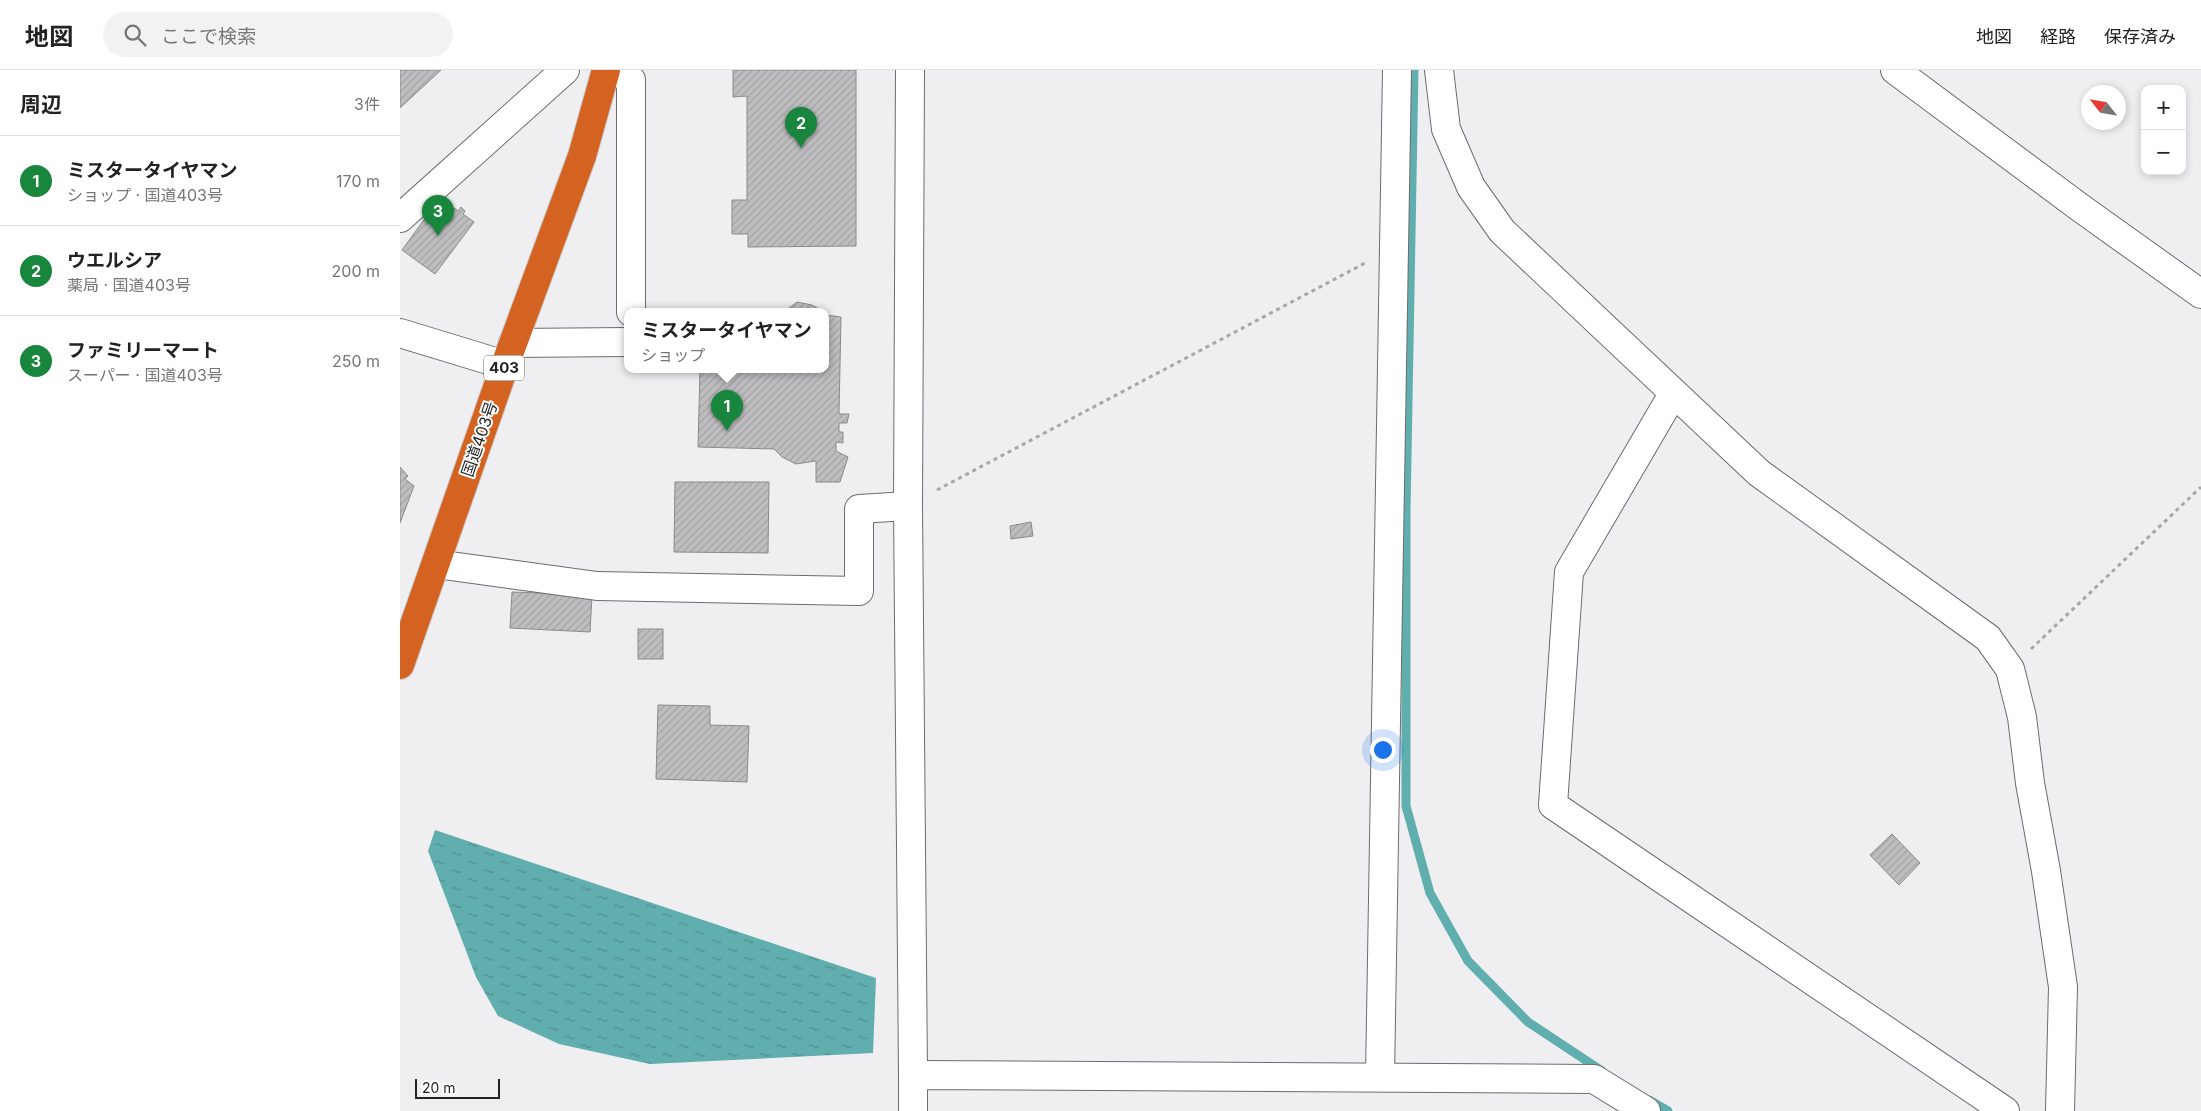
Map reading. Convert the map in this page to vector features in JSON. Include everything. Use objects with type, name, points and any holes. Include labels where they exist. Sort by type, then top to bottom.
[{"type":"highway","name":"国道403号","points":[[400,665],[509,354],[582,156],[606,70]]},
{"type":"street","points":[[400,218],[565,70]]},
{"type":"street","points":[[616,70],[631,80],[631,308]]},
{"type":"street","points":[[910,70],[908,506],[913,1111]]},
{"type":"street","points":[[1380,1077],[1397,70]]},
{"type":"street","points":[[1439,70],[1446,129],[1471,187],[1502,231],[1759,473],[1988,638],[2010,669],[2022,717],[2030,783],[2046,871],[2063,987],[2060,1111]]},
{"type":"street","points":[[1895,70],[2082,209],[2201,294]]},
{"type":"street","points":[[400,333],[509,354],[624,342]]},
{"type":"street","points":[[1673,394],[1569,572],[1553,805],[2005,1111]]},
{"type":"street","points":[[436,564],[597,586],[859,591],[859,509],[908,506]]},
{"type":"street","points":[[913,1075],[1594,1079],[1646,1111]]},
{"type":"path","points":[[908,506],[1394,248]]},
{"type":"path","points":[[2010,669],[2201,487]]},
{"type":"water","points":[[435,830],[876,978],[873,1053],[650,1064],[559,1044],[498,1016],[476,977],[428,851]]},
{"type":"building","points":[[400,70],[441,70],[400,108]]},
{"type":"building","points":[[733,70],[856,70],[856,246],[748,247],[748,234],[732,234],[732,200],[747,200],[747,96],[733,97]]},
{"type":"building","points":[[440,198],[458,211],[461,207],[465,211],[463,214],[474,222],[435,274],[402,250]]},
{"type":"building","points":[[797,302],[817,308],[789,308]]},
{"type":"building","points":[[829,315],[841,317],[839,414],[849,414],[847,423],[839,423],[839,432],[843,432],[843,443],[836,442],[836,451],[848,457],[840,482],[816,482],[816,461],[796,464],[782,457],[774,449],[698,447],[700,373],[829,373]]},
{"type":"building","points":[[400,467],[408,476],[405,479],[414,486],[400,523]]},
{"type":"building","points":[[675,482],[769,482],[768,553],[674,552]]},
{"type":"building","points":[[1031,522],[1033,536],[1011,539],[1010,526]]},
{"type":"building","points":[[512,592],[592,595],[590,632],[510,628]]},
{"type":"building","points":[[638,629],[663,629],[663,659],[638,659]]},
{"type":"building","points":[[658,705],[710,706],[710,725],[749,726],[747,782],[656,779]]},
{"type":"building","points":[[1892,834],[1920,863],[1899,885],[1870,855]]},
{"type":"waterway","points":[[1414,70],[1406,512],[1406,806],[1430,893],[1468,961],[1528,1022],[1602,1071]]},
{"type":"waterway","points":[[1649,1100],[1668,1111]]},
{"type":"place","name":"ウエルシア","points":[[801,148]]},
{"type":"place","name":"ファミリーマート","points":[[438,236]]},
{"type":"place","name":"ミスタータイヤマン","points":[[727,431]]}]
